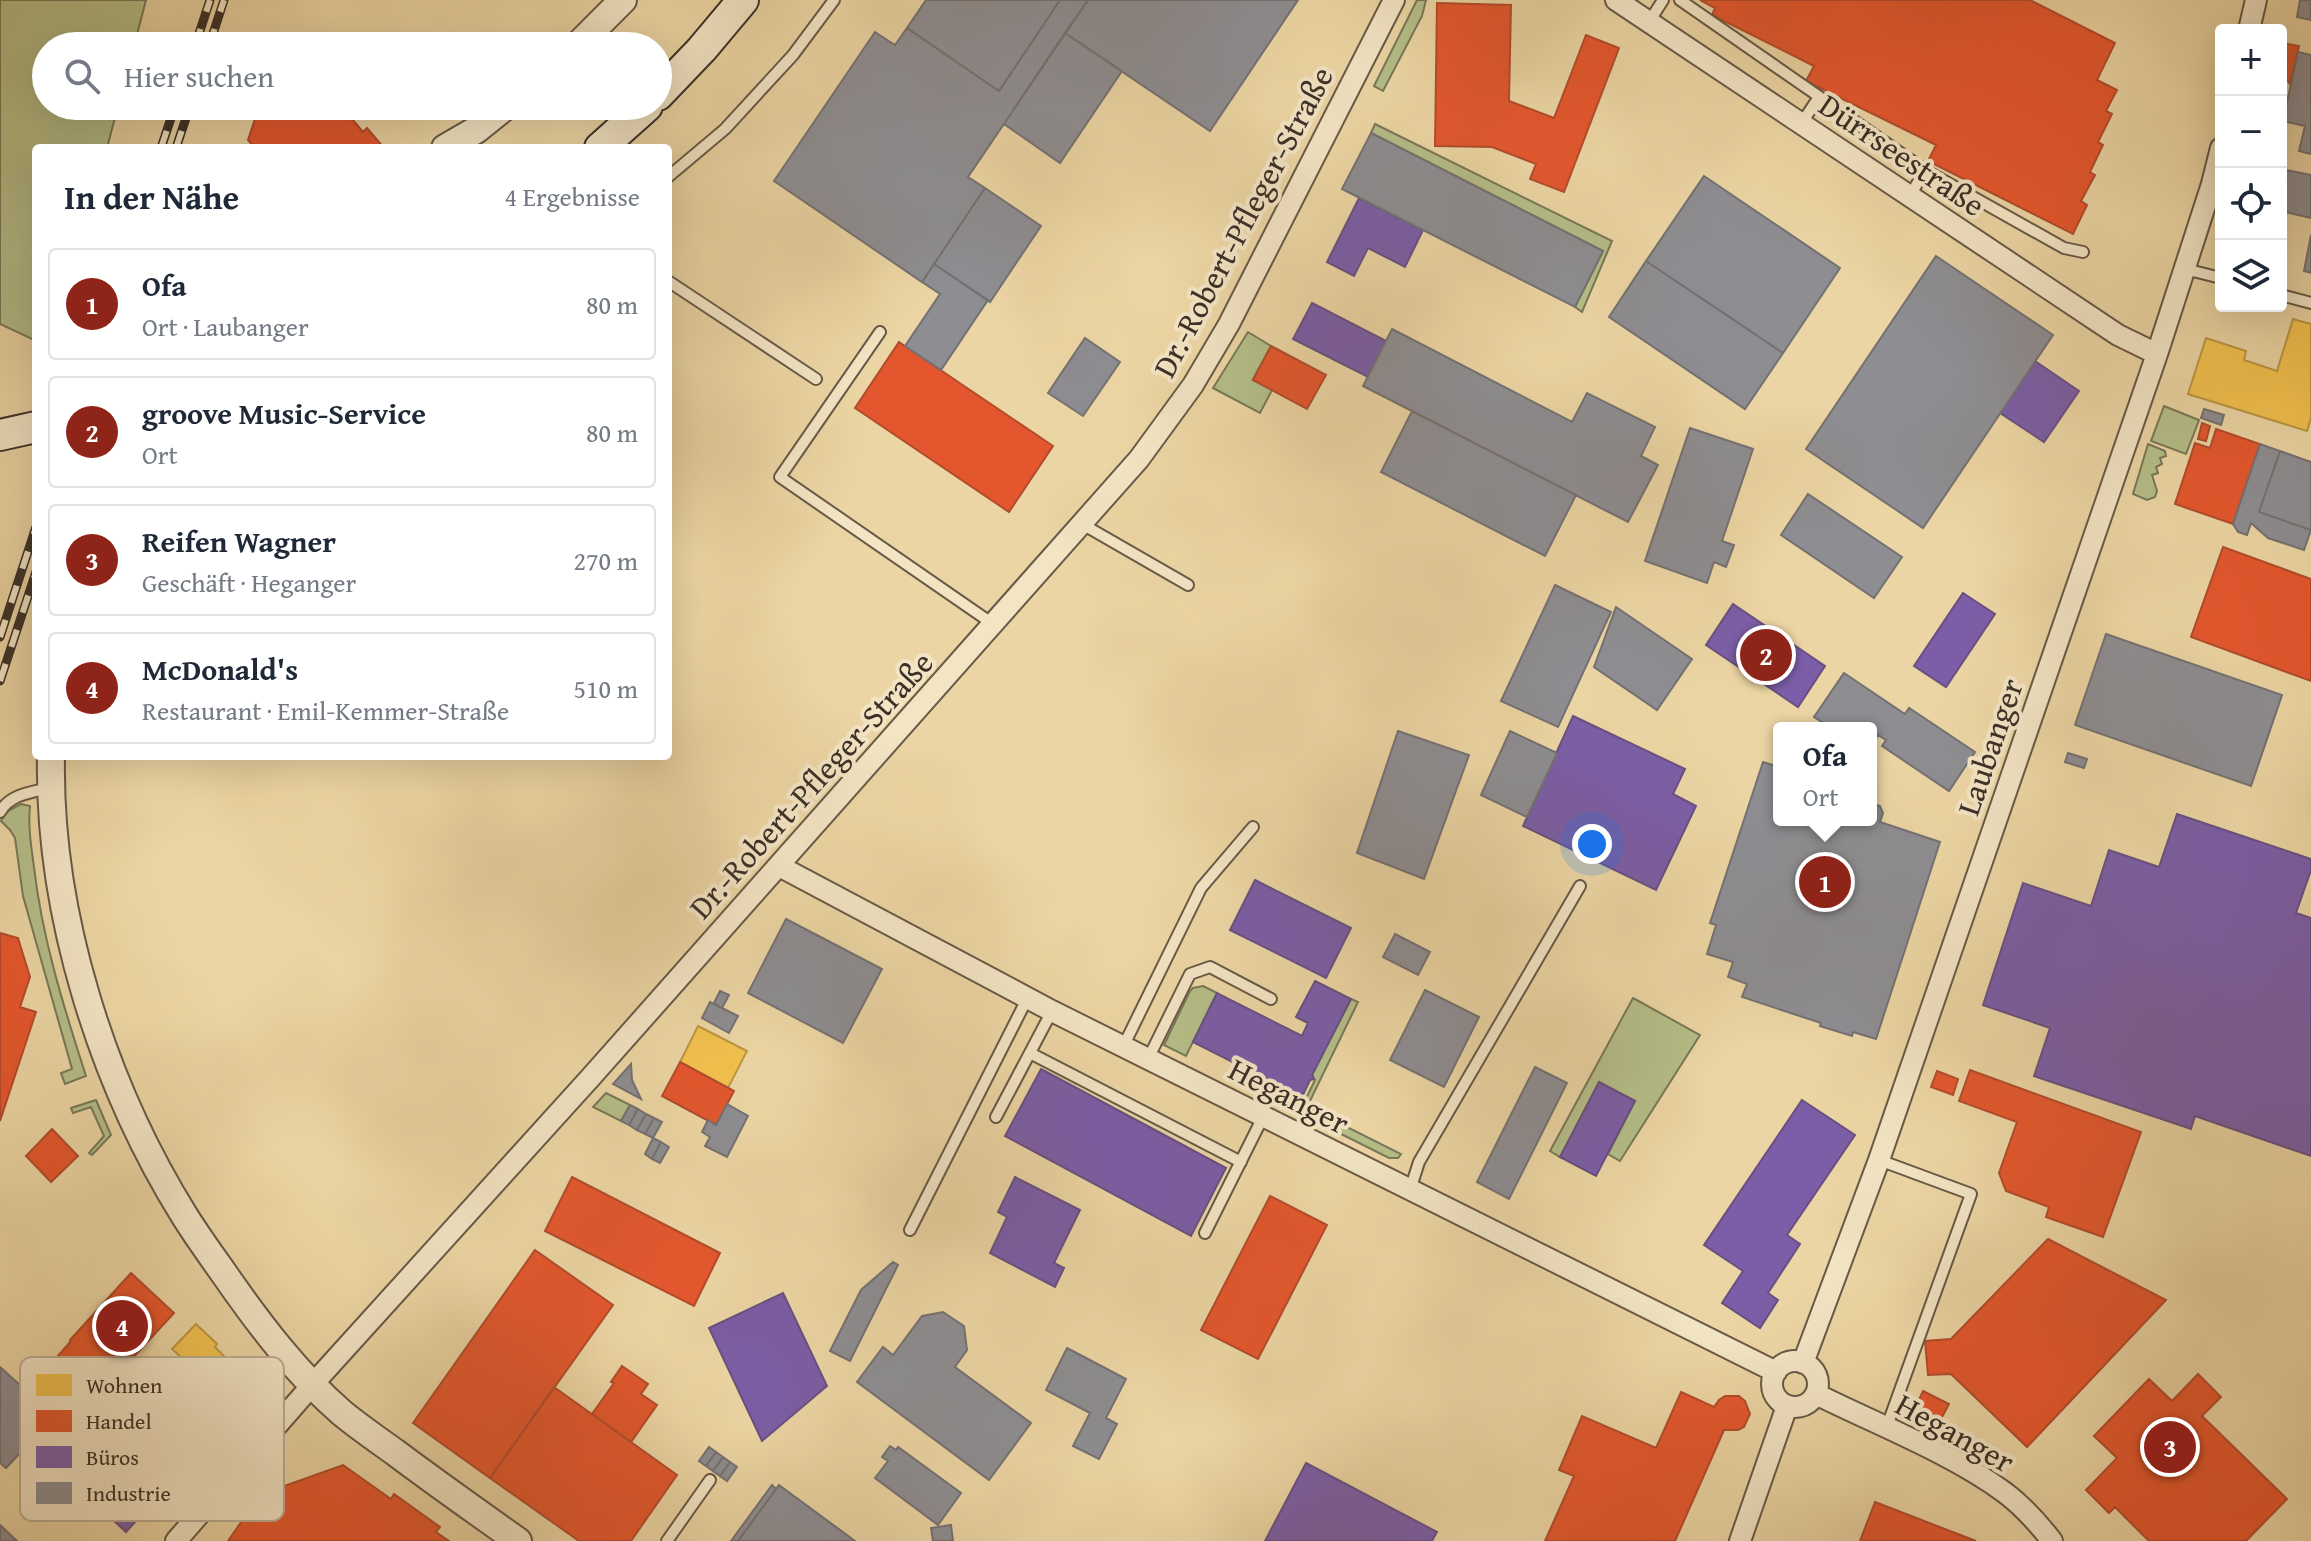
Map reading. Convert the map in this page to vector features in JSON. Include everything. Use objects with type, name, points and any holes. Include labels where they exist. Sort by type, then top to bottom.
[{"type":"main road","points":[[672,80],[743,0]]},
{"type":"main road","points":[[604,144],[631,120]]},
{"type":"main road","points":[[0,435],[32,428]]},
{"type":"street","points":[[591,32],[623,0]]},
{"type":"street","name":"Dr.-Robert-Pfleger-Straße","points":[[284,1417],[1139,459],[1210,358],[1394,0]]},
{"type":"street","name":"Dürrseestraße","points":[[1616,0],[2118,335],[2157,354]]},
{"type":"street","points":[[2250,24],[2256,0]]},
{"type":"street","points":[[452,144],[488,120]]},
{"type":"street","name":"Laubanger","points":[[1803,1363],[1879,1160],[2157,354],[2216,168]]},
{"type":"street","points":[[51,760],[55,849],[75,951],[96,1024],[129,1111],[172,1195],[252,1314],[313,1384],[352,1420],[518,1541]]},
{"type":"street","name":"Heganger","points":[[779,866],[1027,999],[1776,1372]]},
{"type":"street","points":[[1803,1363],[1817,1379],[1816,1394],[1807,1404],[1787,1406],[1780,1402],[1772,1386],[1776,1372],[1785,1364],[1803,1363]]},
{"type":"street","name":"Heganger","points":[[1816,1394],[1925,1447],[2004,1492],[2027,1512],[2052,1541]]},
{"type":"street","points":[[1740,1541],[1787,1406]]},
{"type":"street","name":"Dr.-Robert-Pfleger-Straße","points":[[176,1541],[193,1521]]},
{"type":"lane","points":[[672,174],[725,129],[793,55],[834,0]]},
{"type":"lane","points":[[1649,22],[1663,0]]},
{"type":"lane","points":[[1680,0],[1925,170],[2064,248],[2083,252]]},
{"type":"lane","points":[[1801,124],[1819,97]]},
{"type":"lane","points":[[1910,196],[1925,170]]},
{"type":"lane","points":[[2185,269],[2215,276]]},
{"type":"lane","points":[[672,284],[816,379]]},
{"type":"lane","points":[[2287,297],[2311,303]]},
{"type":"lane","points":[[880,332],[780,477],[993,624]]},
{"type":"lane","points":[[1082,524],[1188,585]]},
{"type":"lane","points":[[0,812],[19,795],[50,788]]},
{"type":"lane","points":[[1123,1047],[1201,888],[1253,827]]},
{"type":"lane","points":[[1410,1190],[1419,1162],[1580,886]]},
{"type":"lane","points":[[1148,1059],[1190,974],[1210,967],[1271,999]]},
{"type":"lane","points":[[910,1230],[1027,999]]},
{"type":"lane","points":[[996,1117],[1052,1011]]},
{"type":"lane","points":[[1030,1053],[1241,1162]]},
{"type":"lane","points":[[1205,1233],[1263,1117]]},
{"type":"lane","points":[[1879,1160],[1971,1194],[1886,1429]]},
{"type":"lane","points":[[667,1541],[710,1480]]},
{"type":"green space","points":[[0,0],[146,0],[138,32],[32,32],[32,120],[114,120],[108,144],[32,144],[32,339],[0,324]]},
{"type":"green space","points":[[1417,0],[1426,0],[1422,16],[1383,91],[1374,86]]},
{"type":"green space","points":[[1375,124],[1612,241],[1582,312],[1575,307],[1603,251],[1371,133]]},
{"type":"green space","points":[[1248,332],[1271,346],[1253,379],[1272,390],[1260,413],[1213,388]]},
{"type":"green space","points":[[2164,406],[2199,420],[2186,454],[2151,441]]},
{"type":"green space","points":[[2148,444],[2165,451],[2166,456],[2160,458],[2162,464],[2156,467],[2158,473],[2152,475],[2157,491],[2155,497],[2147,500],[2133,494]]},
{"type":"green space","points":[[21,804],[30,806],[31,844],[42,920],[86,1076],[65,1084],[61,1073],[72,1069],[23,896],[15,838],[1,821],[6,812]]},
{"type":"green space","points":[[1203,986],[1217,993],[1186,1056],[1164,1045],[1190,991]]},
{"type":"green space","points":[[1633,998],[1700,1035],[1620,1161],[1608,1154],[1635,1101],[1599,1082],[1560,1157],[1550,1151]]},
{"type":"green space","points":[[1351,999],[1358,1002],[1307,1107],[1401,1154],[1398,1158],[1389,1158],[1299,1113],[1315,1080],[1312,1075]]},
{"type":"green space","points":[[606,1093],[630,1105],[621,1121],[593,1107]]},
{"type":"green space","points":[[96,1100],[111,1135],[92,1155],[89,1153],[104,1136],[91,1107],[73,1113],[71,1108]]},
{"type":"building: Wohnen","points":[[2293,319],[2311,324],[2311,418],[2307,431],[2188,394],[2206,338],[2246,351],[2244,360],[2277,371]]},
{"type":"building: Wohnen","points":[[698,1026],[747,1051],[728,1088],[680,1062]]},
{"type":"building: Wohnen","points":[[196,1324],[217,1344],[215,1347],[224,1356],[181,1357],[172,1349]]},
{"type":"building: Handel","points":[[1700,0],[2030,0],[2115,43],[2097,80],[2117,90],[2106,111],[2112,114],[2098,142],[2103,145],[2090,172],[2095,175],[2081,201],[2087,205],[2073,234],[1928,161],[1936,145],[1806,81],[1814,66],[1712,15],[1715,8]]},
{"type":"building: Handel","points":[[1437,3],[1511,5],[1509,101],[1554,118],[1586,35],[1619,48],[1564,192],[1530,179],[1536,164],[1492,147],[1435,146]]},
{"type":"building: Handel","points":[[2287,44],[2299,46],[2290,84],[2287,79]]},
{"type":"building: Handel","points":[[255,120],[353,120],[363,132],[367,128],[381,144],[252,144],[248,140]]},
{"type":"building: Handel","points":[[899,342],[1053,446],[1009,512],[855,408]]},
{"type":"building: Handel","points":[[1271,346],[1326,375],[1307,409],[1253,380]]},
{"type":"building: Handel","points":[[2202,423],[2210,426],[2206,441],[2198,439]]},
{"type":"building: Handel","points":[[2216,429],[2260,444],[2233,524],[2175,504],[2195,443],[2210,448]]},
{"type":"building: Handel","points":[[2223,547],[2311,579],[2311,681],[2191,637]]},
{"type":"building: Handel","points":[[0,933],[18,938],[30,977],[20,1007],[36,1012],[0,1121]]},
{"type":"building: Handel","points":[[680,1062],[734,1091],[716,1125],[662,1096]]},
{"type":"building: Handel","points":[[1970,1070],[2141,1132],[2103,1237],[2046,1217],[2049,1207],[2006,1191],[1999,1173],[2017,1122],[1959,1101]]},
{"type":"building: Handel","points":[[1937,1071],[1958,1079],[1953,1095],[1931,1087]]},
{"type":"building: Handel","points":[[52,1129],[78,1156],[51,1182],[26,1156]]},
{"type":"building: Handel","points":[[572,1177],[720,1253],[694,1306],[545,1231]]},
{"type":"building: Handel","points":[[1270,1196],[1327,1225],[1258,1359],[1201,1330]]},
{"type":"building: Handel","points":[[2048,1239],[2166,1300],[2027,1447],[1951,1374],[1928,1375],[1925,1341],[1951,1339]]},
{"type":"building: Handel","points":[[535,1250],[613,1305],[490,1478],[413,1423]]},
{"type":"building: Handel","points":[[131,1273],[174,1313],[133,1357],[59,1357],[70,1340]]},
{"type":"building: Handel","points":[[622,1366],[648,1384],[641,1394],[657,1405],[631,1442],[592,1414]]},
{"type":"building: Handel","points":[[2198,1374],[2221,1397],[2202,1416],[2287,1499],[2246,1541],[2149,1541],[2115,1507],[2109,1513],[2086,1490],[2117,1458],[2094,1436],[2149,1379],[2172,1401]]},
{"type":"building: Handel","points":[[554,1387],[677,1475],[631,1541],[579,1541],[490,1478]]},
{"type":"building: Handel","points":[[1923,1391],[1949,1404],[1941,1419],[1916,1406]]},
{"type":"building: Handel","points":[[1681,1392],[1714,1407],[1725,1396],[1739,1396],[1745,1401],[1750,1414],[1744,1427],[1724,1430],[1675,1541],[1545,1541],[1574,1476],[1559,1470],[1582,1416],[1656,1448]]},
{"type":"building: Handel","points":[[343,1465],[391,1499],[394,1494],[440,1527],[436,1532],[449,1541],[228,1541],[242,1521],[284,1521],[284,1486]]},
{"type":"building: Handel","points":[[1875,1502],[1976,1541],[1860,1541]]},
{"type":"building: Büros","points":[[1359,198],[1423,230],[1405,267],[1368,248],[1354,276],[1327,262]]},
{"type":"building: Büros","points":[[1312,303],[1386,341],[1368,377],[1293,339]]},
{"type":"building: Büros","points":[[2035,361],[2079,391],[2044,442],[2000,413]]},
{"type":"building: Büros","points":[[1963,593],[1995,614],[1946,687],[1914,666]]},
{"type":"building: Büros","points":[[1733,604],[1825,666],[1798,707],[1706,645]]},
{"type":"building: Büros","points":[[1573,716],[1685,769],[1673,794],[1696,806],[1656,890],[1523,826]]},
{"type":"building: Büros","points":[[2177,814],[2311,859],[2311,870],[2296,913],[2311,918],[2311,1156],[2195,1116],[2191,1129],[2034,1076],[2050,1028],[1983,1005],[2023,883],[2091,906],[2109,850],[2159,867]]},
{"type":"building: Büros","points":[[1255,880],[1351,928],[1326,978],[1230,930]]},
{"type":"building: Büros","points":[[1315,981],[1351,999],[1312,1075],[1314,1079],[1310,1080],[1302,1097],[1193,1042],[1217,993],[1302,1036],[1308,1023],[1296,1017]]},
{"type":"building: Büros","points":[[1041,1069],[1226,1168],[1191,1236],[1005,1136]]},
{"type":"building: Büros","points":[[1599,1082],[1635,1101],[1596,1176],[1560,1157]]},
{"type":"building: Büros","points":[[1802,1100],[1855,1135],[1787,1235],[1800,1244],[1768,1293],[1778,1300],[1760,1328],[1722,1303],[1743,1271],[1704,1245]]},
{"type":"building: Büros","points":[[1015,1177],[1080,1210],[1054,1263],[1064,1268],[1055,1287],[990,1253],[1007,1217],[998,1212]]},
{"type":"building: Büros","points":[[783,1293],[827,1386],[762,1441],[709,1328]]},
{"type":"building: Büros","points":[[1306,1463],[1437,1532],[1432,1541],[1265,1541]]},
{"type":"building: Büros","points":[[114,1521],[136,1521],[126,1532]]},
{"type":"building: Industrie","points":[[926,0],[1060,0],[999,91],[907,28]]},
{"type":"building: Industrie","points":[[1060,0],[1088,0],[968,177],[985,188],[922,282],[774,181],[875,32],[895,45],[907,28],[999,91]]},
{"type":"building: Industrie","points":[[1088,0],[1298,0],[1210,131],[1065,33]]},
{"type":"building: Industrie","points":[[2300,0],[2311,0],[2311,20],[2297,17]]},
{"type":"building: Industrie","points":[[1065,33],[1122,71],[1060,163],[1004,124]]},
{"type":"building: Industrie","points":[[2298,52],[2311,55],[2311,154],[2299,151],[2305,126],[2287,122],[2287,103]]},
{"type":"building: Industrie","points":[[1371,133],[1603,251],[1575,307],[1342,189]]},
{"type":"building: Industrie","points":[[2287,170],[2311,175],[2311,218],[2287,212]]},
{"type":"building: Industrie","points":[[1704,176],[1840,268],[1783,353],[1646,261]]},
{"type":"building: Industrie","points":[[985,188],[1041,226],[990,302],[934,264]]},
{"type":"building: Industrie","points":[[2311,235],[2311,273],[2304,271]]},
{"type":"building: Industrie","points":[[1936,256],[2053,335],[1923,528],[1806,449]]},
{"type":"building: Industrie","points":[[1646,261],[1783,353],[1745,409],[1609,317]]},
{"type":"building: Industrie","points":[[934,264],[988,300],[941,370],[905,346],[940,294],[922,282]]},
{"type":"building: Industrie","points":[[1392,329],[1572,422],[1587,393],[1655,427],[1641,456],[1658,465],[1628,522],[1363,386]]},
{"type":"building: Industrie","points":[[1085,338],[1120,362],[1083,416],[1048,393]]},
{"type":"building: Industrie","points":[[2204,409],[2224,415],[2221,425],[2201,418]]},
{"type":"building: Industrie","points":[[1412,411],[1576,495],[1545,556],[1381,472]]},
{"type":"building: Industrie","points":[[1690,428],[1753,449],[1722,541],[1734,545],[1726,567],[1714,562],[1707,583],[1645,561]]},
{"type":"building: Industrie","points":[[2260,444],[2280,451],[2259,512],[2311,530],[2304,550],[2268,538],[2251,523],[2247,535],[2238,532],[2233,524]]},
{"type":"building: Industrie","points":[[2280,451],[2311,462],[2311,530],[2259,512]]},
{"type":"building: Industrie","points":[[1808,494],[1902,557],[1874,598],[1781,535]]},
{"type":"building: Industrie","points":[[1555,585],[1611,612],[1558,727],[1501,701]]},
{"type":"building: Industrie","points":[[1616,607],[1692,659],[1657,710],[1594,667]]},
{"type":"building: Industrie","points":[[2106,634],[2282,695],[2251,786],[2075,725]]},
{"type":"building: Industrie","points":[[1844,673],[1905,714],[1909,708],[1975,752],[1949,791],[1882,746],[1886,740],[1877,737],[1877,722],[1822,722],[1814,717]]},
{"type":"building: Industrie","points":[[1398,731],[1469,755],[1424,879],[1357,853]]},
{"type":"building: Industrie","points":[[1510,731],[1557,753],[1527,817],[1481,795]]},
{"type":"building: Industrie","points":[[2068,753],[2087,759],[2084,768],[2065,762]]},
{"type":"building: Industrie","points":[[1763,762],[1773,765],[1773,826],[1877,826],[1877,805],[1883,813],[1880,822],[1940,842],[1876,1039],[1853,1032],[1852,1036],[1820,1026],[1821,1023],[1742,997],[1747,984],[1728,977],[1733,962],[1707,954],[1716,925],[1710,923]]},
{"type":"building: Industrie","points":[[786,919],[882,969],[843,1043],[748,993]]},
{"type":"building: Industrie","points":[[1395,934],[1430,952],[1418,975],[1383,957]]},
{"type":"building: Industrie","points":[[1425,990],[1479,1017],[1444,1087],[1390,1060]]},
{"type":"building: Industrie","points":[[720,991],[729,995],[722,1008],[714,1003]]},
{"type":"building: Industrie","points":[[710,1002],[738,1016],[729,1033],[702,1018]]},
{"type":"building: Industrie","points":[[631,1064],[632,1080],[641,1099],[613,1084]]},
{"type":"building: Industrie","points":[[1535,1067],[1567,1083],[1509,1199],[1477,1182]]},
{"type":"building: Industrie","points":[[727,1104],[748,1116],[727,1157],[705,1146],[710,1137],[702,1132],[708,1120],[716,1125]]},
{"type":"building: Industrie","points":[[630,1105],[638,1109],[629,1125],[621,1121]]},
{"type":"building: Industrie","points":[[638,1109],[646,1114],[637,1130],[629,1125]]},
{"type":"building: Industrie","points":[[646,1114],[654,1118],[645,1134],[637,1130]]},
{"type":"building: Industrie","points":[[654,1118],[662,1122],[653,1138],[645,1134]]},
{"type":"building: Industrie","points":[[653,1138],[661,1142],[652,1159],[645,1154]]},
{"type":"building: Industrie","points":[[661,1142],[669,1147],[660,1163],[652,1159]]},
{"type":"building: Industrie","points":[[893,1262],[898,1265],[850,1361],[830,1351],[861,1290]]},
{"type":"building: Industrie","points":[[943,1312],[964,1326],[967,1350],[955,1367],[1031,1423],[989,1480],[857,1382],[883,1347],[893,1355],[922,1316]]},
{"type":"building: Industrie","points":[[1067,1348],[1126,1379],[1106,1418],[1117,1424],[1099,1459],[1073,1446],[1090,1413],[1046,1390]]},
{"type":"building: Industrie","points":[[0,1367],[20,1385],[20,1453],[6,1468],[0,1463]]},
{"type":"building: Industrie","points":[[1919,1412],[1929,1418],[1925,1426],[1914,1420]]},
{"type":"building: Industrie","points":[[1938,1426],[1949,1431],[1945,1439],[1934,1434]]},
{"type":"building: Industrie","points":[[890,1446],[896,1450],[898,1447],[961,1493],[938,1525],[875,1478],[888,1461],[882,1457]]},
{"type":"building: Industrie","points":[[709,1447],[716,1452],[706,1466],[699,1461]]},
{"type":"building: Industrie","points":[[716,1452],[723,1457],[713,1471],[706,1466]]},
{"type":"building: Industrie","points":[[723,1457],[730,1462],[720,1476],[713,1471]]},
{"type":"building: Industrie","points":[[730,1462],[737,1467],[727,1481],[720,1476]]},
{"type":"building: Industrie","points":[[772,1485],[776,1489],[738,1541],[731,1541]]},
{"type":"building: Industrie","points":[[779,1485],[855,1541],[738,1541]]},
{"type":"building: Industrie","points":[[0,1525],[17,1541],[0,1541]]},
{"type":"building: Industrie","points":[[951,1525],[953,1541],[933,1541],[931,1528]]},
{"type":"railway","points":[[200,32],[210,0]]},
{"type":"railway","points":[[214,32],[224,0]]},
{"type":"railway","points":[[162,144],[170,120]]},
{"type":"railway","points":[[177,144],[185,120]]},
{"type":"railway","points":[[0,637],[32,539]]},
{"type":"railway","points":[[0,681],[32,584]]},
{"type":"place","name":"groove Music-Service","points":[[1766,655]]},
{"type":"place","name":"Ofa","points":[[1825,882]]},
{"type":"place","name":"McDonald's","points":[[122,1326]]},
{"type":"place","name":"Reifen Wagner","points":[[2170,1447]]}]
